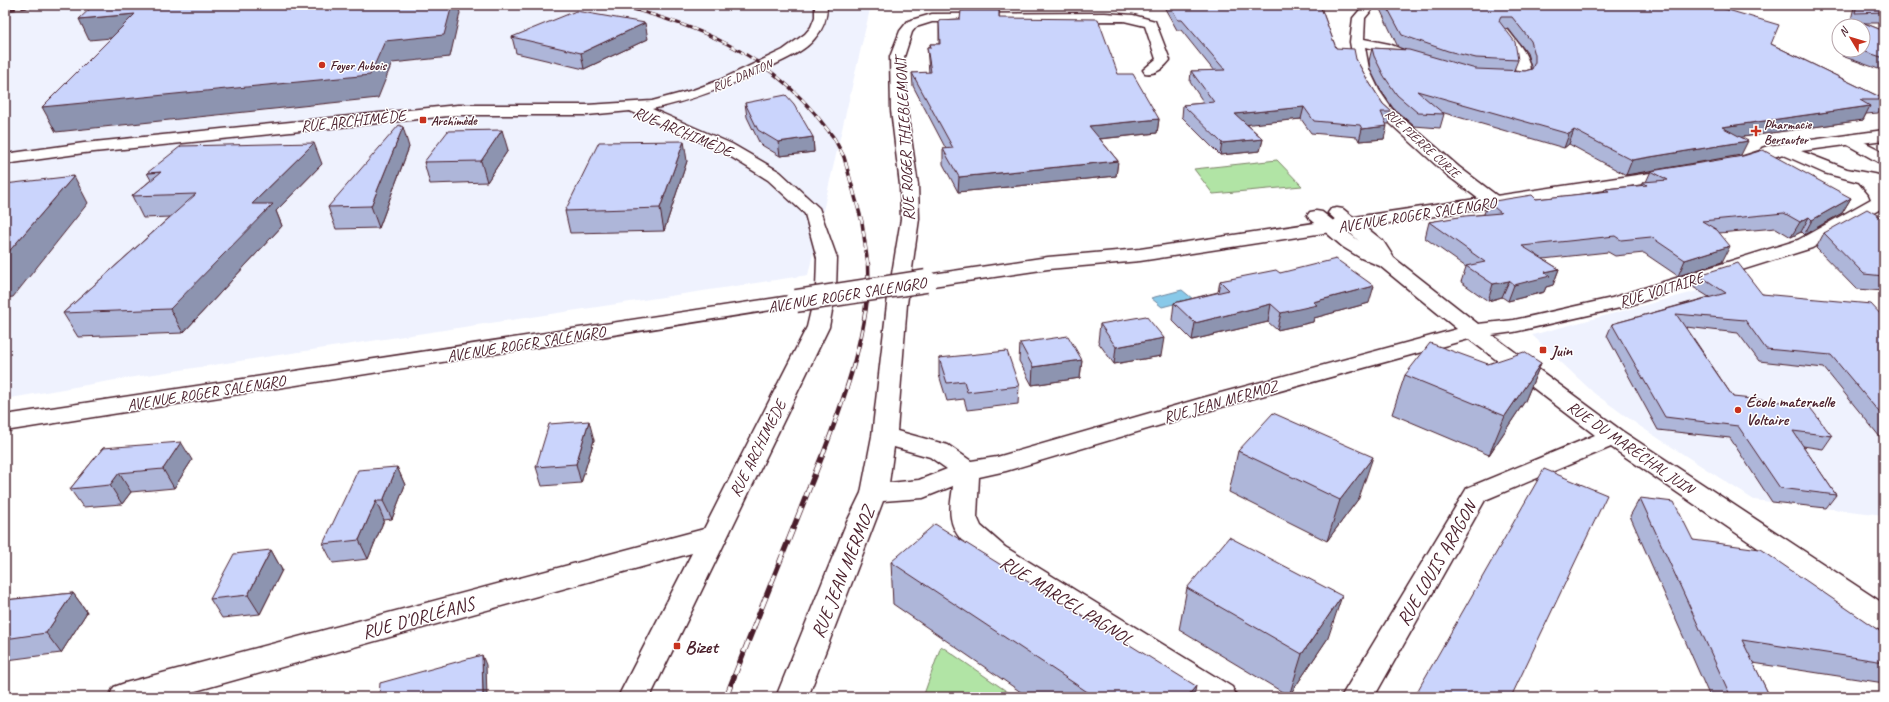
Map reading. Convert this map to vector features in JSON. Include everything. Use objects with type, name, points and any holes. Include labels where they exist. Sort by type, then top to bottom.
[{"type":"street","name":"RUE DANTON","points":[[633,107],[652,105],[698,93],[743,76],[788,54],[810,37],[817,27],[821,17],[821,5]]},
{"type":"street","name":"RUE PIERRE CURIE","points":[[1370,5],[1359,18],[1357,42],[1362,69],[1372,90],[1386,112],[1453,172],[1494,202]]},
{"type":"street","name":"RUE ROGER THIEBLEMONT","points":[[874,493],[884,436],[896,304],[910,219],[909,185],[899,110],[897,57],[906,31],[918,21],[932,18],[1030,11],[1123,17],[1151,24],[1163,60],[1150,70]]},
{"type":"street","points":[[1486,77],[1521,78],[1524,67],[1519,55],[1502,34]]},
{"type":"street","points":[[1357,42],[1384,47],[1427,64]]},
{"type":"street","name":"RUE ARCHIMÈDE","points":[[5,159],[84,148],[452,110],[587,110],[633,107],[726,147],[774,176],[813,212],[827,258],[826,289],[818,327],[712,537],[634,697]]},
{"type":"street","points":[[1727,160],[1783,149],[1884,135]]},
{"type":"street","points":[[1850,140],[1884,159]]},
{"type":"street","points":[[1783,149],[1826,168],[1865,179],[1884,180]]},
{"type":"street","name":"AVENUE ROGER SALENGRO","points":[[5,422],[1048,263],[1140,255],[1328,219],[1480,192],[1689,166],[1494,202],[1352,224],[1328,219]]},
{"type":"street","name":"RUE VOLTAIRE","points":[[1473,331],[1514,326],[1617,303],[1805,244],[1881,201],[1877,192],[1865,179]]},
{"type":"street","name":"RUE DU MARÉCHAL JUIN","points":[[1328,219],[1370,256],[1387,262],[1473,331],[1612,436],[1884,619]]},
{"type":"street","name":"RUE DU MARÉCHAL JUIN","points":[[1352,224],[1382,251],[1387,262]]},
{"type":"street","name":"RUE JEAN MERMOZ","points":[[792,697],[860,524],[874,493],[923,489],[967,470],[997,465],[1210,403],[1473,331]]},
{"type":"street","points":[[884,436],[939,451],[967,470]]},
{"type":"street","name":"RUE LOUIS ARAGON","points":[[1357,697],[1476,494],[1612,436]]},
{"type":"street","name":"RUE MARCEL PAGNOL","points":[[967,470],[964,517],[969,531],[995,554],[1221,697]]},
{"type":"street","name":"RUE D'ORLÉANS","points":[[125,697],[712,537]]},
{"type":"shaded area","points":[[5,5],[871,5],[808,275],[121,379],[5,399]]},
{"type":"shaded area","name":"École maternelle Voltaire","points":[[1747,278],[1810,350],[1884,442],[1884,515],[1754,500],[1641,427],[1595,394],[1532,335]]},
{"type":"green space","points":[[1277,160],[1302,186],[1213,194],[1194,169]]},
{"type":"green space","points":[[941,646],[1015,697],[923,697]]},
{"type":"water","points":[[1182,290],[1193,299],[1162,307],[1151,298]]},
{"type":"building","points":[[94,5],[452,5],[444,35],[385,41],[370,75],[42,107],[135,14],[79,19]]},
{"type":"building","points":[[1000,5],[1000,6],[963,6]]},
{"type":"building","points":[[1170,5],[1320,5],[1336,48],[1354,49],[1356,59],[1367,79],[1383,104],[1392,112],[1381,112],[1387,126],[1362,129],[1360,125],[1314,121],[1304,107],[1235,114],[1263,139],[1222,143],[1183,105],[1214,102],[1191,71],[1225,70],[1182,20],[1178,20]]},
{"type":"building","points":[[1386,5],[1711,5],[1779,25],[1771,44],[1884,100],[1860,100],[1870,106],[1722,127],[1748,141],[1632,160],[1574,130],[1569,134],[1417,91],[1444,114],[1418,113],[1397,95],[1384,76],[1374,56],[1372,48],[1409,50],[1476,69],[1525,71],[1532,69],[1535,62],[1535,55],[1531,41],[1512,17],[1501,17],[1499,21],[1515,42],[1518,60],[1476,58],[1448,51],[1402,35]]},
{"type":"building","points":[[1857,5],[1884,5],[1884,12],[1855,13]]},
{"type":"building","points":[[576,11],[645,23],[581,53],[512,37]]},
{"type":"building","points":[[961,11],[999,11],[999,18],[1098,19],[1118,74],[1133,74],[1159,119],[1089,126],[1118,161],[959,177],[943,149],[953,148],[912,73],[931,72],[927,47],[931,47],[930,44],[940,44],[939,20],[960,19]]},
{"type":"building","points":[[1871,26],[1884,31],[1884,58],[1871,54]]},
{"type":"building","points":[[786,95],[794,104],[813,137],[778,142],[758,130],[745,103]]},
{"type":"building","points":[[399,125],[403,127],[371,206],[328,207]]},
{"type":"building","points":[[502,130],[481,161],[424,162],[448,131]]},
{"type":"building","points":[[684,141],[660,208],[565,211],[599,142]]},
{"type":"building","points":[[314,143],[252,204],[273,204],[170,309],[63,313],[196,194],[132,196],[161,172],[147,173],[181,146]]},
{"type":"building","points":[[1763,150],[1851,198],[1812,220],[1809,217],[1800,222],[1784,213],[1702,221],[1717,230],[1730,246],[1685,260],[1651,237],[1621,240],[1615,236],[1522,246],[1559,269],[1545,272],[1550,276],[1514,285],[1509,281],[1493,284],[1466,266],[1485,262],[1429,222],[1465,216],[1501,213],[1488,202],[1532,195],[1536,199],[1609,191],[1605,189],[1647,185],[1643,182],[1668,180],[1651,171],[1743,156]]},
{"type":"building","points":[[74,176],[5,256],[5,184]]},
{"type":"building","points":[[1867,209],[1884,219],[1884,276],[1864,274],[1824,233]]},
{"type":"building","points":[[1336,259],[1374,286],[1313,302],[1317,305],[1281,313],[1271,304],[1195,323],[1174,303],[1229,290],[1220,281],[1276,270],[1280,273]]},
{"type":"building","points":[[1738,263],[1762,294],[1871,304],[1884,318],[1884,418],[1831,355],[1766,349],[1745,320],[1676,314],[1733,397],[1808,405],[1832,436],[1793,431],[1836,495],[1780,488],[1738,426],[1665,417],[1612,324],[1726,293],[1699,275]]},
{"type":"building","points":[[1146,316],[1164,338],[1116,347],[1100,324]]},
{"type":"building","points":[[1068,336],[1082,360],[1033,367],[1020,343]]},
{"type":"building","points":[[1430,343],[1488,364],[1524,352],[1541,363],[1505,416],[1405,375]]},
{"type":"building","points":[[1007,351],[1019,386],[967,392],[964,381],[947,383],[939,358]]},
{"type":"building","points":[[1273,413],[1373,457],[1340,500],[1238,451]]},
{"type":"building","points":[[589,421],[576,464],[536,467],[549,424]]},
{"type":"building","points":[[181,442],[163,469],[119,473],[110,485],[70,489],[103,448]]},
{"type":"building","points":[[397,467],[383,501],[376,501],[359,540],[323,544],[358,470]]},
{"type":"building","points":[[1544,469],[1607,495],[1511,697],[1414,697]]},
{"type":"building","points":[[1640,498],[1674,502],[1693,540],[1760,549],[1884,634],[1884,662],[1742,640],[1770,697],[1731,697]]},
{"type":"building","points":[[935,524],[1196,686],[1187,697],[1095,697],[891,562]]},
{"type":"building","points":[[1229,537],[1342,596],[1302,654],[1187,588]]},
{"type":"building","points":[[271,550],[248,595],[210,599],[234,554]]},
{"type":"building","points":[[73,593],[46,633],[5,639],[5,600]]},
{"type":"building","points":[[482,655],[483,697],[379,697],[380,683]]},
{"type":"railway","points":[[5,10],[45,5]]},
{"type":"railway","points":[[618,5],[675,22],[702,32],[727,44],[774,74],[796,93],[817,116]]},
{"type":"railway","points":[[816,115],[834,138],[844,157],[862,222],[868,265]]},
{"type":"railway","points":[[822,457],[847,387],[861,337],[868,288],[868,265]]},
{"type":"railway","points":[[726,697],[822,456]]},
{"type":"place","name":"Foyer Aubois","points":[[322,65]]},
{"type":"place","name":"Archimède","points":[[423,120]]},
{"type":"place","name":"Pharmacie Bersauter","points":[[1756,131]]},
{"type":"place","name":"Juin","points":[[1543,350]]},
{"type":"place","name":"École maternelle Voltaire","points":[[1738,410]]},
{"type":"place","name":"Bizet","points":[[677,646]]}]
